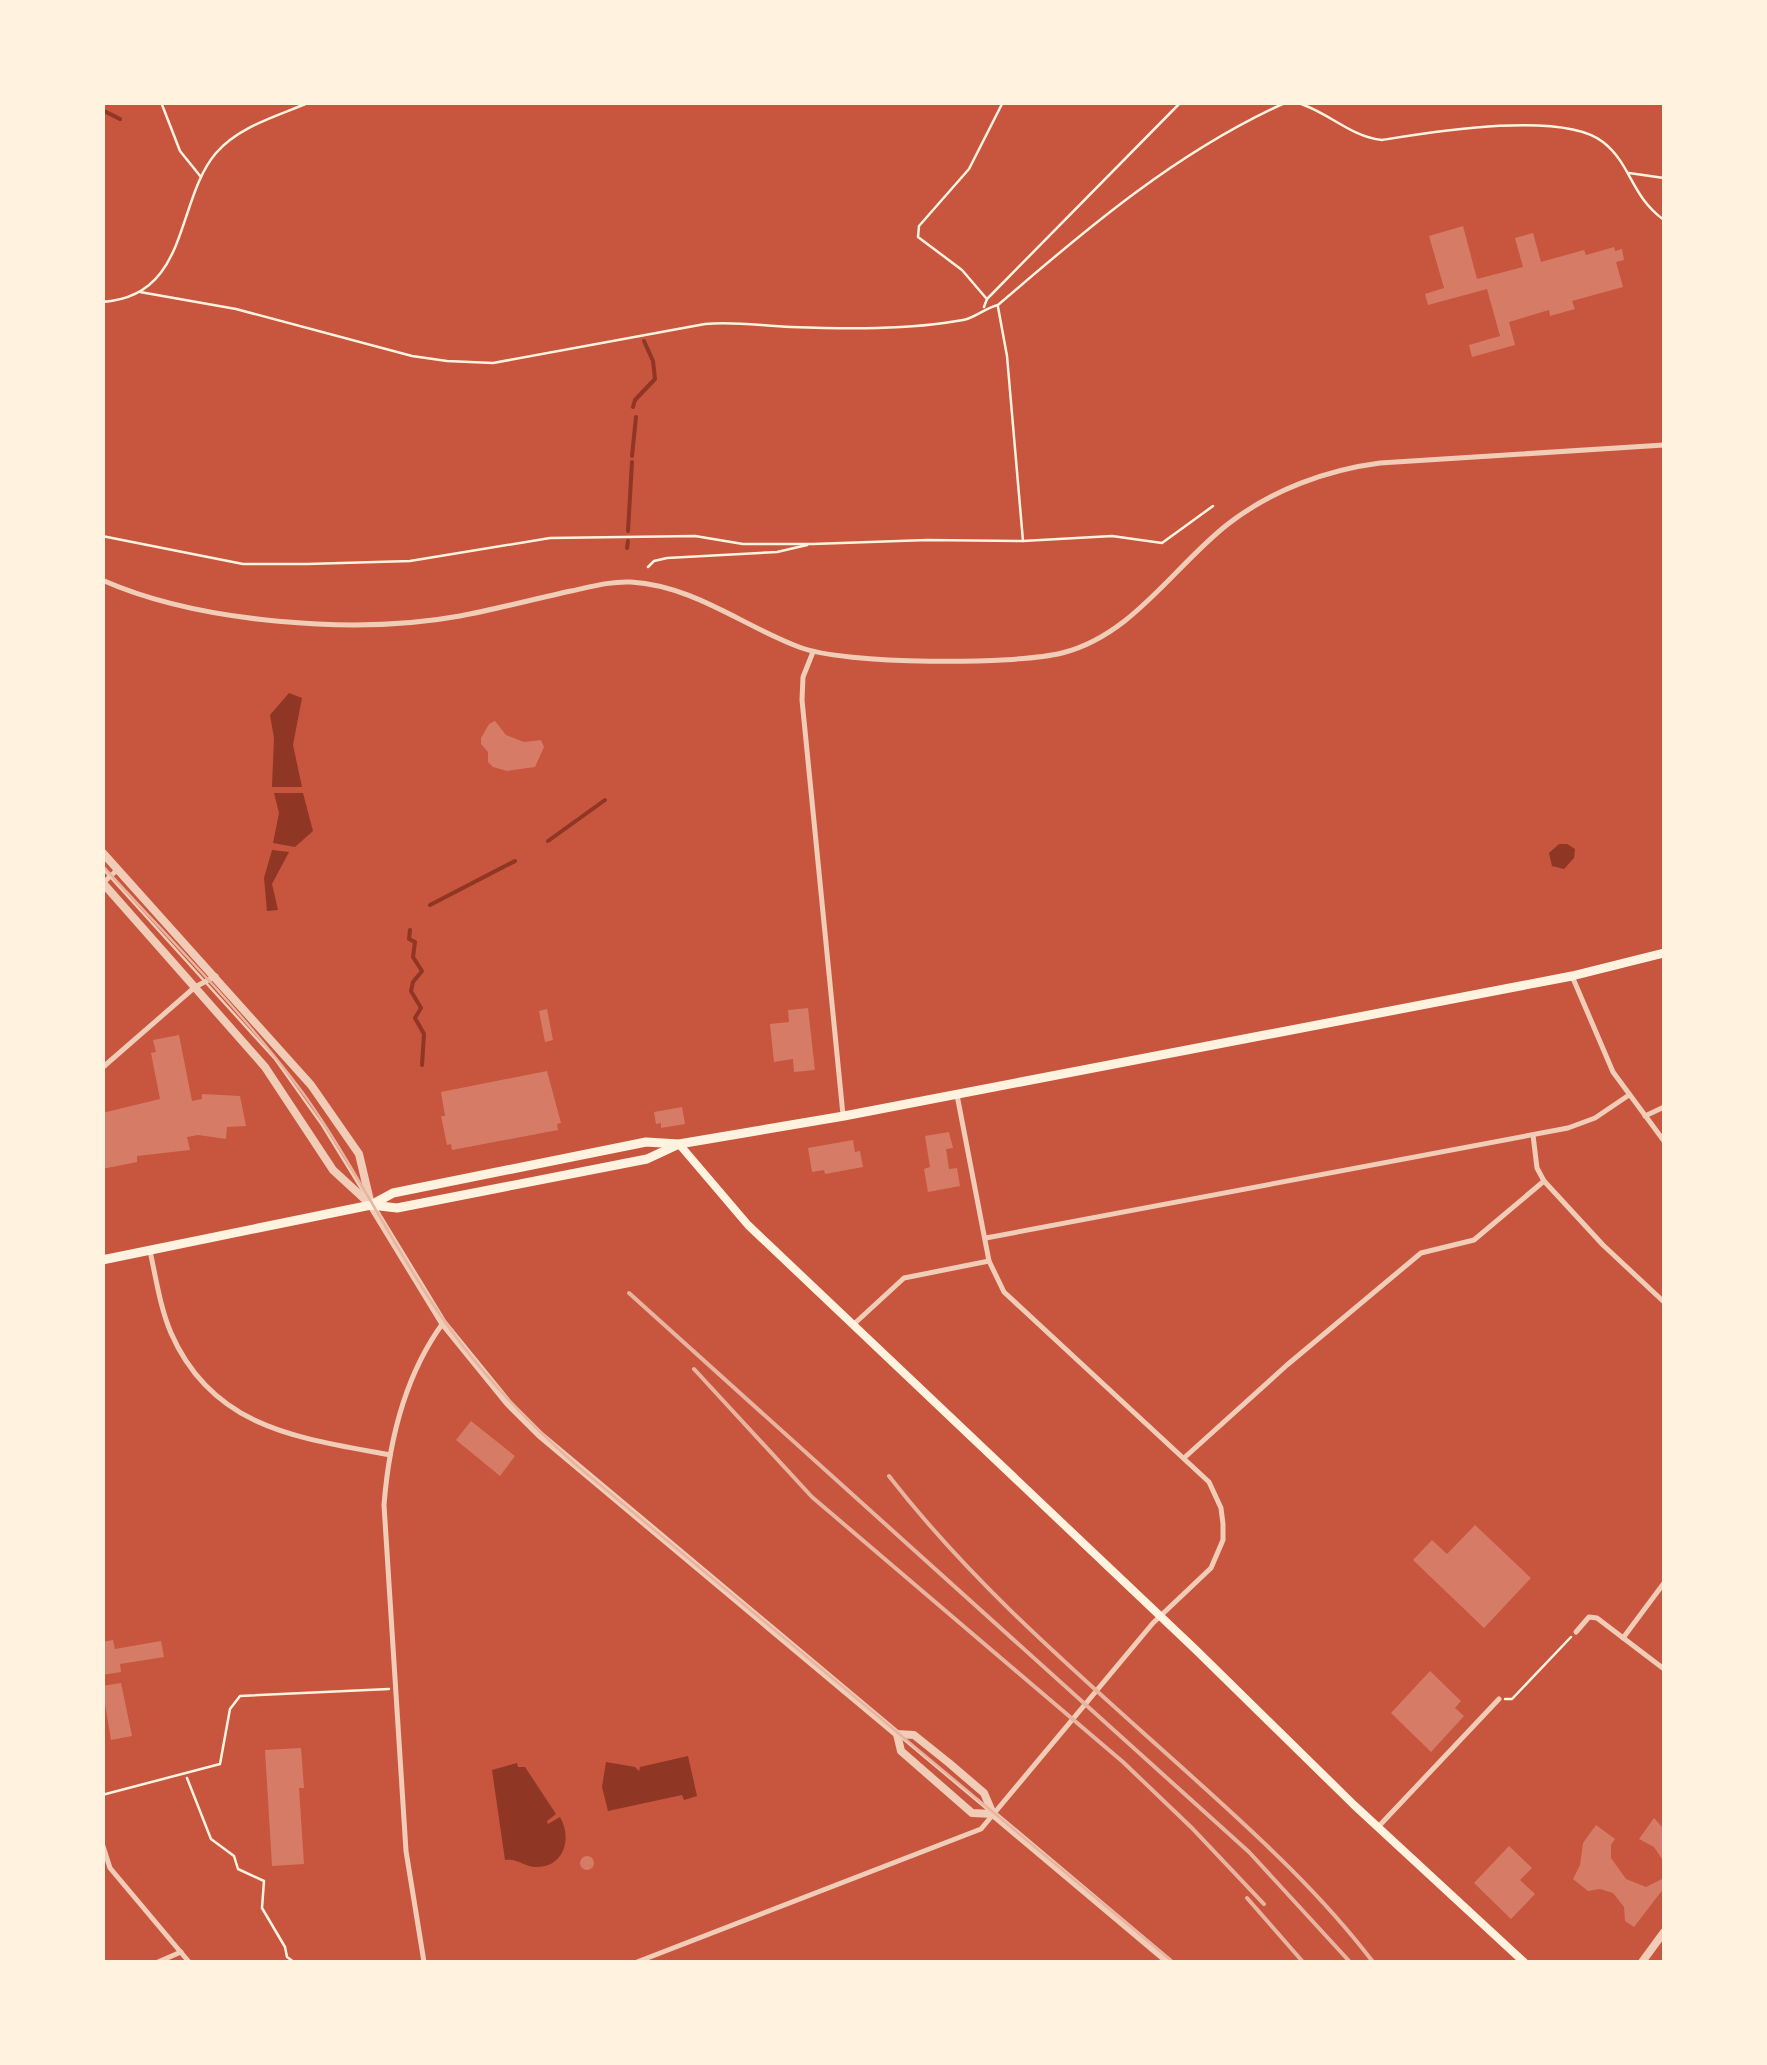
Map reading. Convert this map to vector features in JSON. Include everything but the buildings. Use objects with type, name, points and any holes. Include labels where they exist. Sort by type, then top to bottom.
[{"type":"main road","points":[[102,1260],[371,1205],[393,1193],[419,1187],[646,1142],[680,1144],[844,1116],[1572,976],[1664,953]]},
{"type":"main road","points":[[371,1205],[397,1208],[646,1159],[680,1144]]},
{"type":"main road","points":[[680,1144],[748,1226],[1524,1962]]},
{"type":"street","points":[[102,580],[189,608],[340,624],[417,622],[458,616],[626,582],[666,587],[708,599],[812,652],[914,660],[1058,654],[1110,632],[1228,524],[1260,502],[1335,471],[1380,463],[1664,445]]},
{"type":"street","points":[[812,652],[803,677],[802,700],[844,1116]]},
{"type":"street","points":[[102,852],[107,879],[265,1066],[334,1170],[371,1205],[443,1323],[540,1436],[898,1734],[914,1735],[949,1763],[984,1793],[993,1814],[1169,1962]]},
{"type":"street","points":[[107,879],[216,976],[311,1085],[359,1154],[371,1205]]},
{"type":"street","points":[[102,1068],[195,987],[216,976]]},
{"type":"street","points":[[1572,976],[1613,1072],[1664,1142]]},
{"type":"street","points":[[637,1962],[981,1828],[1161,1616],[1211,1568],[1223,1540],[1221,1508],[1209,1482],[1004,1292],[989,1261],[957,1094]]},
{"type":"street","points":[[986,1238],[1583,1124],[1629,1095]]},
{"type":"street","points":[[1645,1116],[1664,1108]]},
{"type":"street","points":[[1533,1135],[1537,1168],[1544,1181],[1626,1268],[1664,1302]]},
{"type":"street","points":[[1184,1458],[1286,1365],[1421,1252],[1474,1240],[1544,1181]]},
{"type":"street","points":[[150,1251],[171,1333],[192,1369],[218,1398],[246,1418],[289,1436],[390,1455]]},
{"type":"street","points":[[854,1324],[904,1278],[989,1261]]},
{"type":"street","points":[[424,1962],[408,1867],[384,1531],[390,1455],[404,1403],[423,1350],[443,1323]]},
{"type":"street","points":[[1623,1638],[1664,1584]]},
{"type":"street","points":[[1576,1632],[1589,1617],[1597,1618],[1664,1669]]},
{"type":"street","points":[[1378,1826],[1499,1700]]},
{"type":"street","points":[[898,1734],[901,1752],[972,1813],[993,1814]]},
{"type":"street","points":[[102,1842],[106,1869],[190,1962]]},
{"type":"street","points":[[1642,1962],[1664,1932]]},
{"type":"street","points":[[158,1962],[181,1952]]},
{"type":"lane","points":[[102,868],[107,879],[276,1059],[371,1205]]},
{"type":"path","points":[[160,102],[180,151],[202,178]]},
{"type":"path","points":[[140,292],[166,266],[177,248],[213,156],[232,136],[310,102]]},
{"type":"path","points":[[984,309],[987,299],[1181,102]]},
{"type":"path","points":[[102,302],[140,292],[236,310],[412,356],[493,363],[705,324],[739,321],[853,329],[967,320],[998,305],[1085,230],[1206,145],[1287,102]]},
{"type":"path","points":[[1296,102],[1368,138],[1382,140],[1478,127],[1566,127],[1584,132],[1602,141],[1628,172],[1638,197],[1664,220]]},
{"type":"path","points":[[987,299],[962,270],[918,238],[919,226],[968,169],[1002,104]]},
{"type":"path","points":[[1628,172],[1664,178]]},
{"type":"path","points":[[998,305],[1007,356],[1023,541]]},
{"type":"path","points":[[102,536],[217,560],[275,564],[410,561],[550,538],[696,536],[743,544],[813,544],[1112,536],[1162,543],[1213,506]]},
{"type":"path","points":[[648,567],[667,558],[777,552],[813,544]]},
{"type":"path","points":[[1499,1700],[1512,1699],[1576,1632]]},
{"type":"path","points":[[102,1795],[220,1764],[230,1709],[240,1696],[389,1690]]},
{"type":"path","points":[[186,1776],[211,1838],[234,1856],[238,1869],[264,1880],[262,1908],[285,1947],[286,1957],[294,1962]]},
{"type":"shaded area","points":[[289,693],[302,698],[293,745],[302,787],[272,787],[274,738],[270,715]]},
{"type":"shaded area","points":[[274,793],[303,793],[313,831],[295,847],[273,843],[279,813]]},
{"type":"shaded area","points":[[1559,844],[1575,849],[1574,858],[1564,869],[1552,866],[1549,853]]},
{"type":"shaded area","points":[[272,850],[289,852],[272,884],[278,910],[267,911],[264,878]]},
{"type":"shaded area","points":[[688,1756],[697,1796],[684,1800],[682,1795],[608,1811],[602,1787],[606,1762],[639,1771],[640,1767]]},
{"type":"shaded area","points":[[517,1763],[518,1767],[525,1767],[556,1814],[548,1824],[560,1817],[564,1825],[564,1850],[547,1866],[532,1867],[505,1860],[492,1770]]},
{"type":"waterway","points":[[102,110],[120,119]]},
{"type":"waterway","points":[[633,407],[655,379],[653,361],[644,341]]},
{"type":"waterway","points":[[632,456],[636,417]]},
{"type":"waterway","points":[[628,531],[632,462]]},
{"type":"waterway","points":[[627,548],[628,541]]},
{"type":"waterway","points":[[548,841],[605,800]]},
{"type":"waterway","points":[[430,905],[515,861]]},
{"type":"waterway","points":[[410,930],[409,939],[415,942],[413,957],[422,971],[411,991],[421,1008],[415,1018],[424,1034],[422,1065]]},
{"type":"tram line","points":[[102,865],[280,1063],[334,1140],[438,1312],[473,1359],[532,1424],[1173,1962]]},
{"type":"railway","points":[[629,1293],[1249,1852],[1350,1962]]},
{"type":"railway","points":[[694,1369],[812,1497],[1123,1762],[1264,1904]]},
{"type":"railway","points":[[889,1476],[998,1598],[1267,1846],[1312,1890],[1373,1962]]},
{"type":"railway","points":[[1247,1898],[1303,1962]]}]
